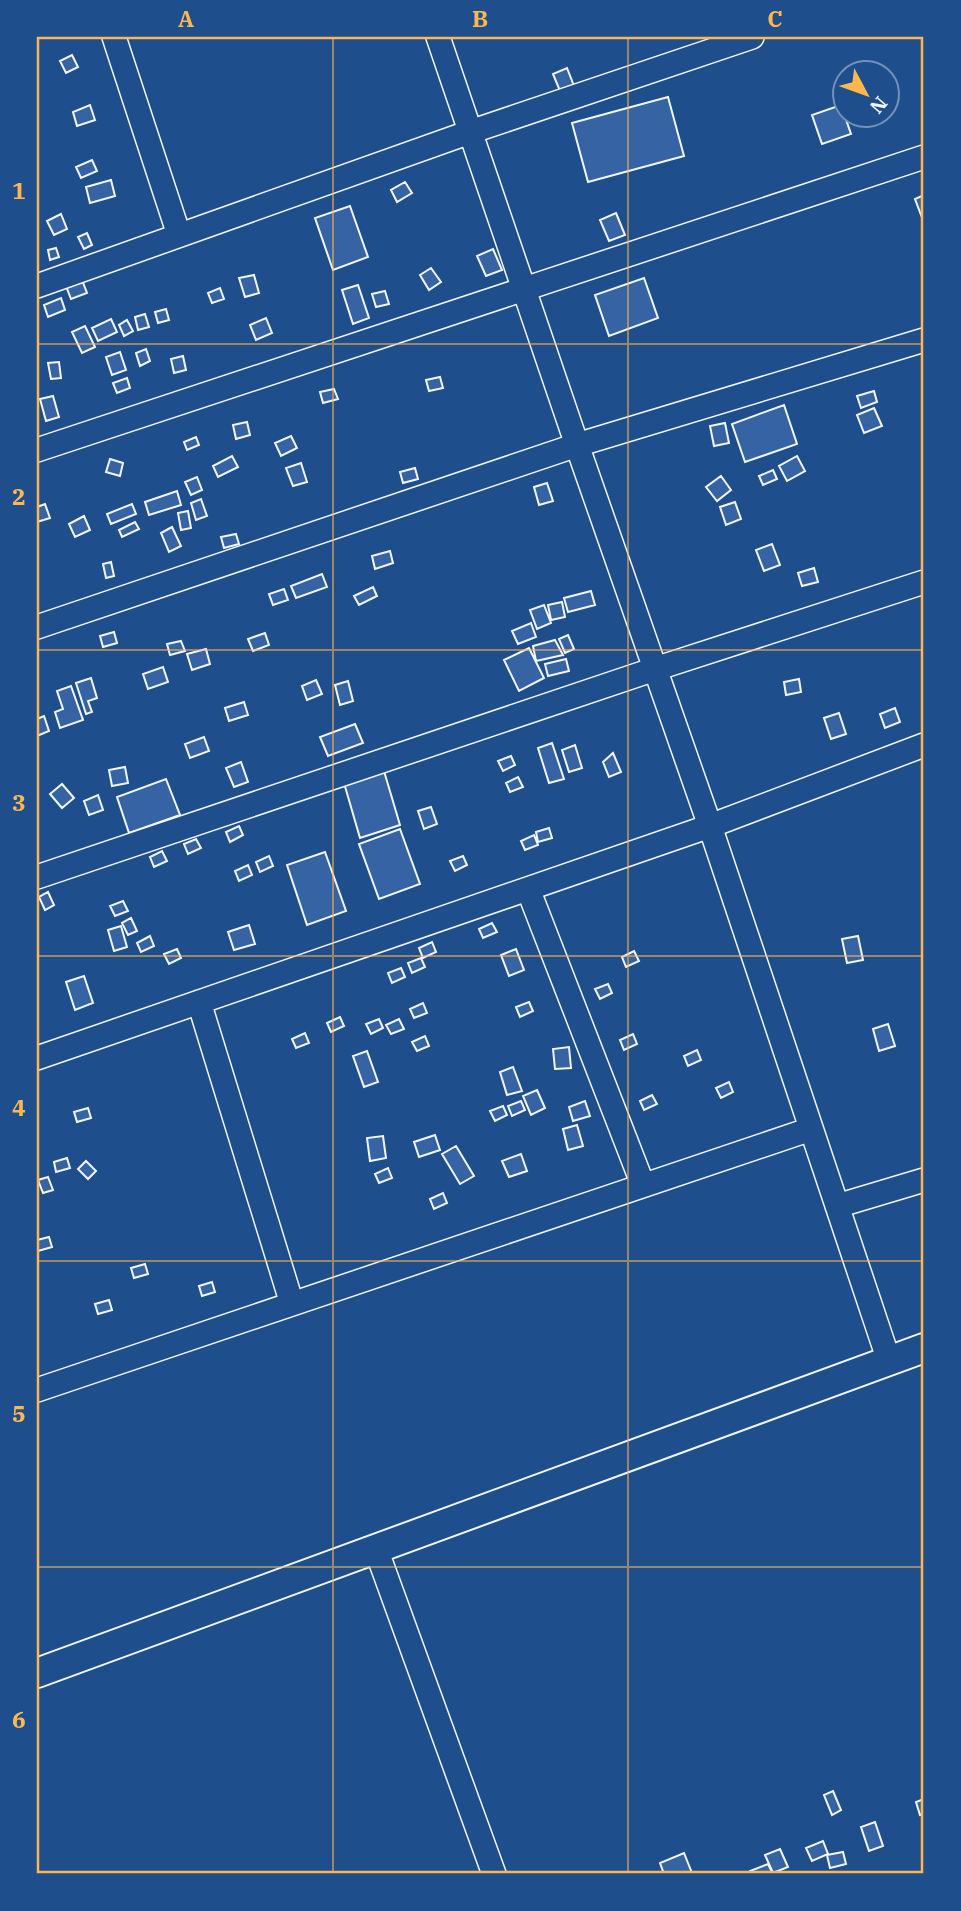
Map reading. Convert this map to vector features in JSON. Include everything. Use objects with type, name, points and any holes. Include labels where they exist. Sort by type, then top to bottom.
[{"type":"street","points":[[114,37],[179,235]]},
{"type":"street","points":[[438,37],[710,826],[889,1361]]},
{"type":"street","points":[[37,286],[470,132],[752,37]]},
{"type":"street","points":[[37,450],[924,157]]},
{"type":"street","points":[[37,627],[577,445],[924,340]]},
{"type":"street","points":[[37,877],[655,669],[924,582]]},
{"type":"street","points":[[37,1058],[710,826],[924,745]]},
{"type":"street","points":[[528,889],[643,1185]]},
{"type":"street","points":[[200,1002],[292,1304]]},
{"type":"street","points":[[37,1390],[811,1129]]},
{"type":"street","points":[[837,1206],[924,1180]]},
{"type":"street","points":[[37,1673],[924,1348]]},
{"type":"street","points":[[376,1549],[494,1874]]},
{"type":"building","points":[[72,55],[78,67],[66,73],[60,61]]},
{"type":"building","points":[[567,68],[574,86],[560,91],[553,74]]},
{"type":"building","points":[[668,97],[684,156],[588,182],[572,123]]},
{"type":"building","points":[[90,105],[95,120],[77,126],[73,112]]},
{"type":"building","points":[[832,108],[832,130],[850,130],[851,134],[822,144],[812,115]]},
{"type":"building","points":[[92,160],[97,171],[81,178],[76,167]]},
{"type":"building","points":[[111,180],[115,196],[90,203],[86,187]]},
{"type":"building","points":[[405,182],[412,193],[397,202],[391,190]]},
{"type":"building","points":[[924,195],[924,223],[915,199]]},
{"type":"building","points":[[350,206],[368,257],[333,270],[315,218]]},
{"type":"building","points":[[616,213],[625,235],[609,241],[600,220]]},
{"type":"building","points":[[61,214],[67,229],[54,235],[47,221]]},
{"type":"building","points":[[87,233],[92,245],[84,249],[78,237]]},
{"type":"building","points":[[56,248],[59,257],[50,260],[48,250]]},
{"type":"building","points":[[493,249],[502,270],[486,276],[477,256]]},
{"type":"building","points":[[431,268],[441,282],[429,290],[420,275]]},
{"type":"building","points":[[254,275],[259,293],[245,297],[239,278]]},
{"type":"building","points":[[644,278],[658,318],[609,336],[595,295]]},
{"type":"building","points":[[82,280],[87,293],[71,299],[66,286]]},
{"type":"building","points":[[358,285],[369,318],[353,324],[342,290]]},
{"type":"building","points":[[220,288],[224,299],[212,303],[208,293]]},
{"type":"building","points":[[385,291],[389,304],[376,307],[372,294]]},
{"type":"building","points":[[61,298],[65,310],[48,317],[44,305]]},
{"type":"building","points":[[166,309],[169,320],[158,323],[155,312]]},
{"type":"building","points":[[145,314],[149,327],[138,330],[135,317]]},
{"type":"building","points":[[266,318],[272,333],[256,340],[250,325]]},
{"type":"building","points":[[111,319],[117,332],[98,341],[92,328]]},
{"type":"building","points":[[127,320],[133,331],[124,336],[119,325]]},
{"type":"building","points":[[85,326],[95,347],[82,353],[72,332]]},
{"type":"building","points":[[146,349],[150,361],[140,366],[136,353]]},
{"type":"building","points":[[120,352],[126,370],[112,375],[106,357]]},
{"type":"building","points":[[183,356],[186,370],[174,373],[171,359]]},
{"type":"building","points":[[59,362],[61,378],[51,379],[48,363]]},
{"type":"building","points":[[440,377],[443,388],[429,391],[426,380]]},
{"type":"building","points":[[127,378],[130,388],[117,393],[113,383]]},
{"type":"building","points":[[334,389],[338,399],[323,403],[320,392]]},
{"type":"building","points":[[874,391],[877,402],[861,408],[857,396]]},
{"type":"building","points":[[53,396],[59,417],[46,421],[40,399]]},
{"type":"building","points":[[784,405],[797,444],[745,462],[732,424]]},
{"type":"building","points":[[874,408],[882,426],[864,433],[857,415]]},
{"type":"building","points":[[247,422],[250,435],[236,439],[233,425]]},
{"type":"building","points":[[725,423],[729,443],[714,446],[710,426]]},
{"type":"building","points":[[291,436],[297,448],[281,456],[275,443]]},
{"type":"building","points":[[196,437],[199,445],[187,450],[184,442]]},
{"type":"building","points":[[232,456],[238,467],[218,477],[213,466]]},
{"type":"building","points":[[797,456],[805,471],[787,481],[779,466]]},
{"type":"building","points":[[110,459],[123,463],[120,476],[106,472]]},
{"type":"building","points":[[301,463],[307,482],[293,486],[286,468]]},
{"type":"building","points":[[415,468],[418,479],[403,483],[400,472]]},
{"type":"building","points":[[773,470],[777,479],[763,485],[759,476]]},
{"type":"building","points":[[721,476],[731,490],[717,501],[706,487]]},
{"type":"building","points":[[197,477],[202,490],[191,495],[185,482]]},
{"type":"building","points":[[547,483],[553,501],[539,505],[534,487]]},
{"type":"building","points":[[177,491],[181,505],[149,515],[145,502]]},
{"type":"building","points":[[201,499],[207,516],[196,520],[191,503]]},
{"type":"building","points":[[735,502],[741,519],[726,525],[720,507]]},
{"type":"building","points":[[45,504],[50,518],[37,522],[37,507]]},
{"type":"building","points":[[132,504],[136,514],[111,524],[107,514]]},
{"type":"building","points":[[188,511],[191,528],[181,530],[178,513]]},
{"type":"building","points":[[84,516],[90,530],[75,537],[69,524]]},
{"type":"building","points":[[135,522],[139,529],[122,537],[119,530]]},
{"type":"building","points":[[172,527],[181,546],[169,552],[161,533]]},
{"type":"building","points":[[236,534],[239,544],[224,548],[221,537]]},
{"type":"building","points":[[772,544],[780,565],[764,571],[756,550]]},
{"type":"building","points":[[390,551],[393,563],[375,569],[372,556]]},
{"type":"building","points":[[111,562],[114,576],[106,578],[103,564]]},
{"type":"building","points":[[814,568],[818,582],[802,586],[798,573]]},
{"type":"building","points":[[322,574],[327,587],[296,598],[291,586]]},
{"type":"building","points":[[373,587],[377,596],[359,605],[354,596]]},
{"type":"building","points":[[284,589],[288,600],[273,605],[269,594]]},
{"type":"building","points":[[591,591],[595,605],[568,612],[564,598]]},
{"type":"building","points":[[562,602],[565,617],[551,620],[548,605]]},
{"type":"building","points":[[544,605],[551,623],[537,629],[530,610]]},
{"type":"building","points":[[531,623],[536,637],[518,644],[512,631]]},
{"type":"building","points":[[114,632],[117,643],[103,647],[100,636]]},
{"type":"building","points":[[265,633],[269,645],[253,651],[248,639]]},
{"type":"building","points":[[568,635],[574,649],[565,653],[559,639]]},
{"type":"building","points":[[555,640],[563,655],[536,661],[533,646]]},
{"type":"building","points":[[181,641],[185,651],[170,655],[167,644]]},
{"type":"building","points":[[529,648],[544,678],[519,691],[504,660]]},
{"type":"building","points":[[206,649],[210,664],[192,670],[187,654]]},
{"type":"building","points":[[566,659],[569,671],[548,676],[545,664]]},
{"type":"building","points":[[163,667],[168,682],[148,689],[143,674]]},
{"type":"building","points":[[91,678],[97,698],[88,701],[92,712],[86,714],[76,683]]},
{"type":"building","points":[[799,679],[801,692],[786,695],[784,682]]},
{"type":"building","points":[[316,680],[322,694],[307,700],[302,686]]},
{"type":"building","points":[[348,681],[353,701],[340,705],[335,685]]},
{"type":"building","points":[[71,686],[83,720],[60,728],[55,712],[63,709],[57,691]]},
{"type":"building","points":[[244,702],[248,715],[229,721],[225,708]]},
{"type":"building","points":[[895,708],[900,722],[885,728],[880,714]]},
{"type":"building","points":[[839,713],[846,734],[831,739],[824,718]]},
{"type":"building","points":[[44,716],[49,731],[37,736],[37,719]]},
{"type":"building","points":[[355,724],[363,743],[328,756],[320,737]]},
{"type":"building","points":[[204,737],[209,751],[190,758],[185,744]]},
{"type":"building","points":[[552,743],[564,779],[549,783],[538,748]]},
{"type":"building","points":[[575,745],[582,768],[569,772],[562,750]]},
{"type":"building","points":[[613,753],[621,772],[609,777],[603,762]]},
{"type":"building","points":[[511,756],[515,765],[503,771],[498,761]]},
{"type":"building","points":[[241,762],[248,782],[234,787],[226,768]]},
{"type":"building","points":[[125,767],[128,783],[112,786],[109,770]]},
{"type":"building","points":[[384,771],[400,825],[360,838],[344,783]]},
{"type":"building","points":[[518,777],[523,787],[510,792],[506,783]]},
{"type":"building","points":[[166,779],[180,815],[129,833],[117,797]]},
{"type":"building","points":[[62,784],[74,798],[62,808],[50,794]]},
{"type":"building","points":[[98,795],[103,810],[89,815],[84,801]]},
{"type":"building","points":[[431,807],[437,824],[424,829],[418,811]]},
{"type":"building","points":[[239,826],[243,835],[230,842],[226,832]]},
{"type":"building","points":[[549,828],[552,838],[538,842],[536,832]]},
{"type":"building","points":[[400,829],[420,884],[379,899],[359,844]]},
{"type":"building","points":[[534,835],[538,845],[525,850],[521,841]]},
{"type":"building","points":[[196,839],[201,848],[188,854],[184,844]]},
{"type":"building","points":[[162,851],[167,861],[154,867],[150,857]]},
{"type":"building","points":[[325,852],[346,911],[307,925],[287,865]]},
{"type":"building","points":[[269,856],[273,866],[260,872],[256,862]]},
{"type":"building","points":[[463,856],[467,865],[455,871],[450,861]]},
{"type":"building","points":[[248,865],[252,875],[239,881],[235,871]]},
{"type":"building","points":[[48,892],[54,905],[45,910],[39,897]]},
{"type":"building","points":[[123,901],[128,911],[115,916],[110,906]]},
{"type":"building","points":[[131,918],[137,931],[128,935],[122,923]]},
{"type":"building","points":[[492,923],[497,932],[483,938],[479,929]]},
{"type":"building","points":[[249,925],[255,944],[234,950],[228,932]]},
{"type":"building","points":[[121,926],[127,947],[114,951],[108,930]]},
{"type":"building","points":[[150,936],[154,946],[141,952],[137,943]]},
{"type":"building","points":[[858,936],[863,960],[847,963],[842,939]]},
{"type":"building","points":[[432,942],[436,952],[423,958],[419,948]]},
{"type":"building","points":[[177,949],[181,958],[169,964],[164,954]]},
{"type":"building","points":[[516,949],[524,970],[509,976],[501,955]]},
{"type":"building","points":[[634,951],[639,961],[626,967],[622,957]]},
{"type":"building","points":[[421,958],[425,967],[412,973],[408,963]]},
{"type":"building","points":[[401,968],[405,977],[392,983],[388,973]]},
{"type":"building","points":[[84,976],[93,1003],[75,1010],[66,982]]},
{"type":"building","points":[[608,984],[612,993],[600,999],[595,989]]},
{"type":"building","points":[[529,1002],[533,1011],[520,1017],[516,1007]]},
{"type":"building","points":[[423,1003],[427,1013],[414,1018],[410,1009]]},
{"type":"building","points":[[340,1017],[344,1026],[331,1032],[327,1023]]},
{"type":"building","points":[[379,1019],[383,1028],[371,1034],[366,1024]]},
{"type":"building","points":[[399,1019],[404,1029],[391,1034],[386,1025]]},
{"type":"building","points":[[888,1024],[895,1046],[879,1051],[873,1029]]},
{"type":"building","points":[[305,1033],[309,1043],[296,1048],[292,1039]]},
{"type":"building","points":[[633,1034],[637,1044],[624,1050],[620,1040]]},
{"type":"building","points":[[425,1036],[429,1046],[417,1051],[412,1042]]},
{"type":"building","points":[[569,1047],[571,1068],[555,1069],[553,1049]]},
{"type":"building","points":[[697,1050],[701,1060],[688,1066],[684,1056]]},
{"type":"building","points":[[367,1051],[378,1082],[364,1087],[353,1056]]},
{"type":"building","points":[[513,1067],[522,1091],[507,1095],[500,1072]]},
{"type":"building","points":[[729,1082],[733,1092],[721,1098],[716,1088]]},
{"type":"building","points":[[537,1090],[545,1108],[531,1115],[523,1096]]},
{"type":"building","points":[[652,1095],[657,1104],[644,1110],[640,1101]]},
{"type":"building","points":[[521,1101],[525,1110],[512,1116],[508,1106]]},
{"type":"building","points":[[585,1101],[590,1116],[573,1121],[569,1107]]},
{"type":"building","points":[[503,1106],[507,1115],[495,1121],[490,1111]]},
{"type":"building","points":[[88,1108],[91,1118],[77,1122],[74,1112]]},
{"type":"building","points":[[577,1125],[583,1146],[568,1150],[563,1129]]},
{"type":"building","points":[[435,1135],[440,1150],[419,1157],[414,1142]]},
{"type":"building","points":[[383,1136],[386,1158],[370,1161],[367,1138]]},
{"type":"building","points":[[456,1146],[474,1176],[460,1184],[442,1154]]},
{"type":"building","points":[[521,1154],[527,1171],[509,1177],[502,1161]]},
{"type":"building","points":[[67,1158],[70,1168],[56,1172],[54,1162]]},
{"type":"building","points":[[86,1161],[96,1171],[88,1179],[78,1169]]},
{"type":"building","points":[[388,1168],[392,1178],[379,1183],[375,1174]]},
{"type":"building","points":[[48,1177],[53,1190],[43,1193],[38,1180]]},
{"type":"building","points":[[443,1193],[447,1203],[434,1209],[430,1199]]},
{"type":"building","points":[[49,1237],[52,1247],[38,1251],[37,1240]]},
{"type":"building","points":[[145,1264],[148,1274],[134,1278],[131,1268]]},
{"type":"building","points":[[212,1282],[215,1292],[202,1296],[199,1286]]},
{"type":"building","points":[[109,1300],[112,1310],[98,1314],[95,1304]]},
{"type":"building","points":[[833,1791],[841,1810],[832,1815],[824,1795]]},
{"type":"building","points":[[924,1799],[924,1814],[920,1815],[916,1802]]},
{"type":"building","points":[[875,1822],[883,1846],[869,1851],[861,1827]]},
{"type":"building","points":[[823,1841],[828,1854],[812,1861],[806,1848]]},
{"type":"building","points":[[780,1849],[788,1867],[773,1873],[765,1855]]},
{"type":"building","points":[[843,1852],[846,1864],[830,1868],[827,1855]]},
{"type":"building","points":[[684,1853],[692,1873],[664,1874],[660,1863]]},
{"type":"building","points":[[768,1864],[773,1874],[751,1874],[750,1871]]}]
